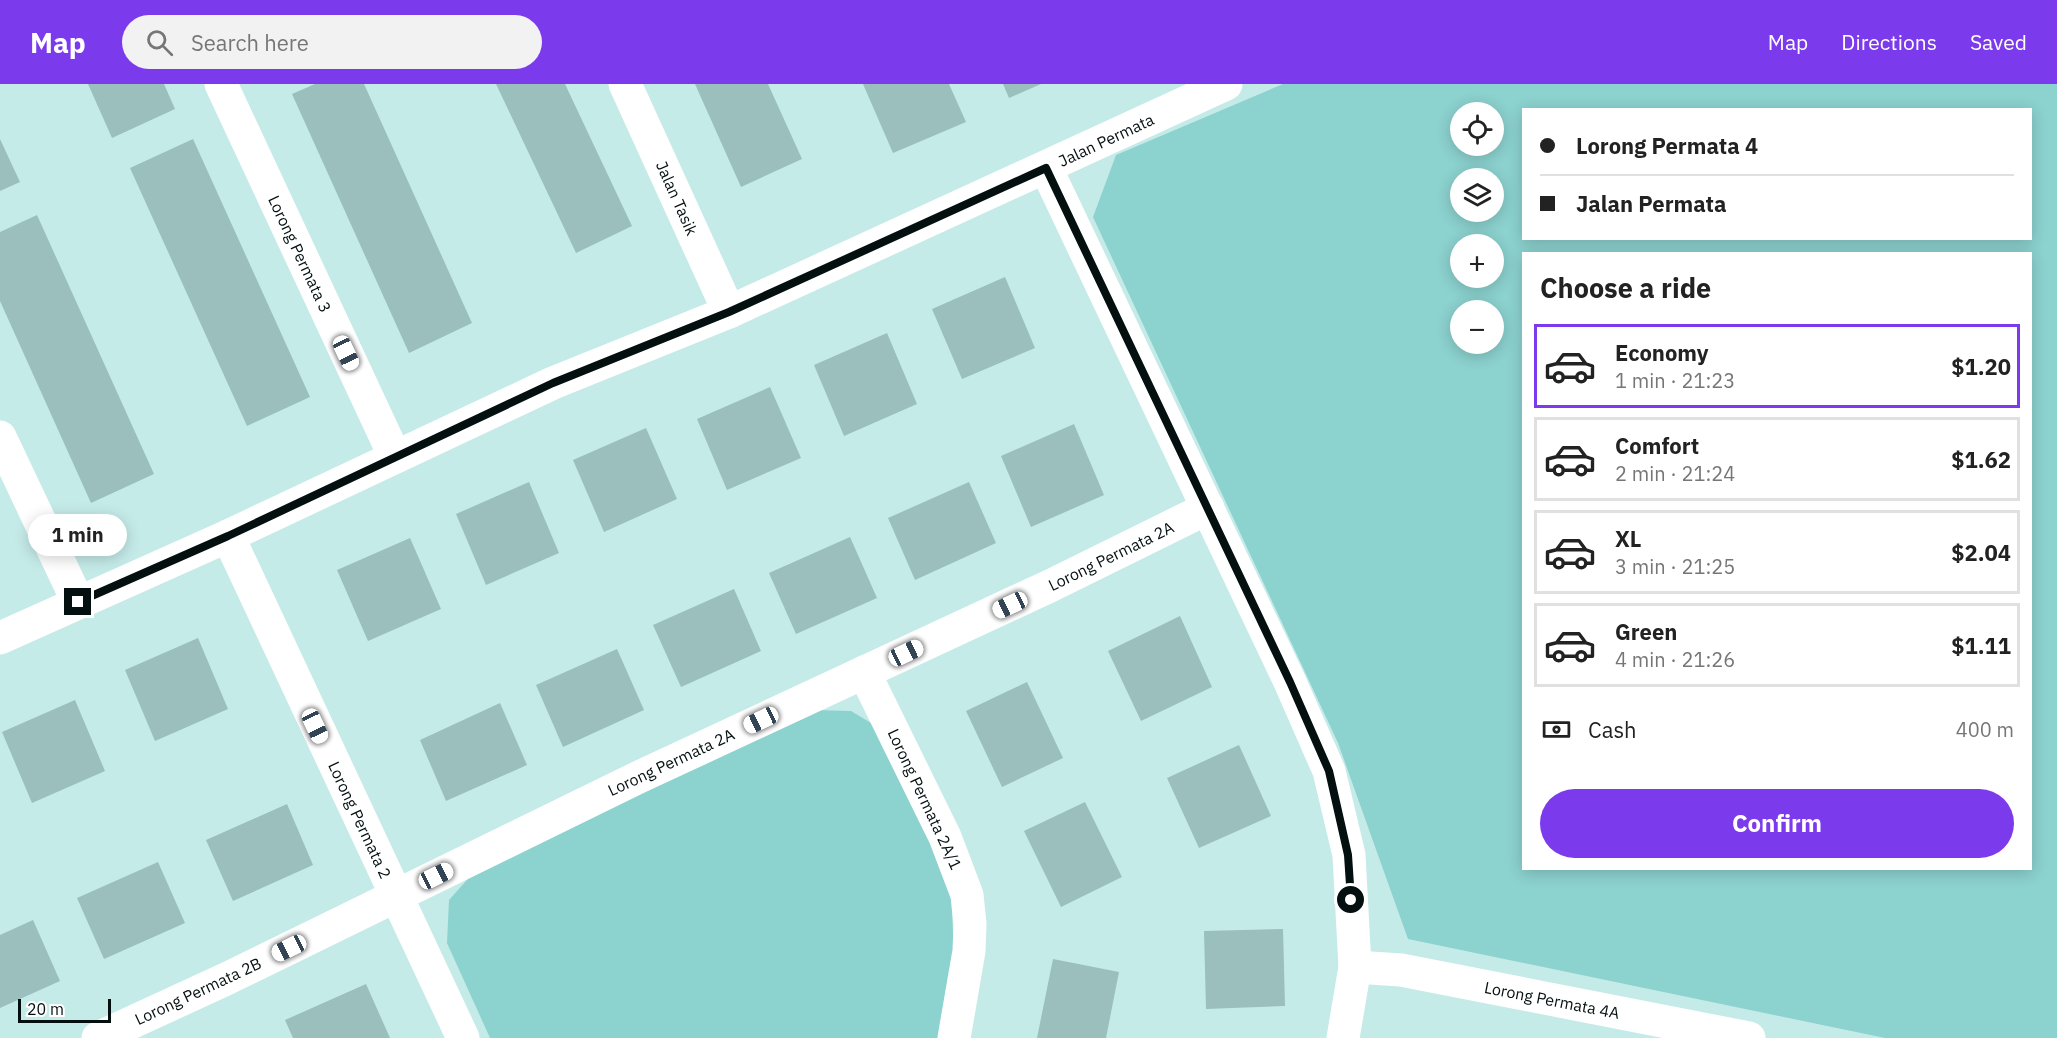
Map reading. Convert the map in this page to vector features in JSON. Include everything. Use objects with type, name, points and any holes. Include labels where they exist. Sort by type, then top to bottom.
[{"type":"street","name":"Lorong Permata 3","points":[[221,84],[395,457]]},
{"type":"street","name":"Jalan Tasik","points":[[626,84],[729,312]]},
{"type":"street","name":"Jalan Permata","points":[[0,638],[228,536],[553,383],[729,312],[1226,84]]},
{"type":"street","points":[[1046,168],[1290,682],[1329,771],[1348,855],[1355,968],[1343,1038]]},
{"type":"street","points":[[0,437],[78,602]]},
{"type":"street","name":"Lorong Permata 2A","points":[[396,896],[649,772],[1052,585],[1208,508]]},
{"type":"street","name":"Lorong Permata 2","points":[[228,536],[463,1038]]},
{"type":"street","name":"Lorong Permata 2A/1","points":[[864,672],[945,837],[967,895],[970,924],[969,951],[954,1038]]},
{"type":"street","name":"Lorong Permata 2B","points":[[98,1038],[396,896]]},
{"type":"street","name":"Lorong Permata 4A","points":[[1355,968],[1401,970],[1749,1038]]},
{"type":"shaded area","points":[[1283,84],[2057,84],[2057,1038],[1885,1038],[1408,939],[1338,743],[1093,217],[1116,155]]},
{"type":"shaded area","points":[[814,710],[851,711],[881,729],[951,888],[955,979],[945,1038],[490,1038],[447,943],[449,900],[475,871]]},
{"type":"building","points":[[88,84],[164,84],[175,109],[112,138]]},
{"type":"building","points":[[315,84],[364,84],[472,323],[409,353],[292,94]]},
{"type":"building","points":[[496,84],[565,84],[632,226],[576,253]]},
{"type":"building","points":[[695,84],[768,84],[802,159],[741,187]]},
{"type":"building","points":[[863,84],[949,84],[966,122],[893,153]]},
{"type":"building","points":[[1003,84],[1041,84],[1009,98]]},
{"type":"building","points":[[0,139],[20,182],[0,191]]},
{"type":"building","points":[[193,139],[310,397],[247,426],[130,168]]},
{"type":"building","points":[[37,215],[154,474],[91,503],[0,301],[0,232]]},
{"type":"building","points":[[1005,277],[1035,348],[962,379],[932,309]]},
{"type":"building","points":[[887,333],[917,404],[844,436],[814,365]]},
{"type":"building","points":[[770,387],[801,458],[727,490],[697,419]]},
{"type":"building","points":[[1074,424],[1104,495],[1031,527],[1001,456]]},
{"type":"building","points":[[646,428],[677,499],[604,532],[573,460]]},
{"type":"building","points":[[529,482],[559,553],[486,585],[456,514]]},
{"type":"building","points":[[969,482],[996,543],[915,580],[888,518]]},
{"type":"building","points":[[850,537],[877,598],[796,634],[769,573]]},
{"type":"building","points":[[410,538],[441,609],[368,641],[337,570]]},
{"type":"building","points":[[734,589],[761,651],[681,687],[653,625]]},
{"type":"building","points":[[1180,616],[1212,687],[1141,721],[1108,651]]},
{"type":"building","points":[[198,638],[228,709],[155,741],[125,670]]},
{"type":"building","points":[[617,649],[644,710],[563,747],[536,685]]},
{"type":"building","points":[[1027,682],[1063,758],[1002,787],[966,711]]},
{"type":"building","points":[[75,700],[105,771],[32,803],[2,732]]},
{"type":"building","points":[[500,703],[527,765],[446,801],[420,740]]},
{"type":"building","points":[[1239,745],[1271,816],[1199,848],[1167,778]]},
{"type":"building","points":[[1085,802],[1122,877],[1061,907],[1024,831]]},
{"type":"building","points":[[287,804],[313,865],[233,901],[206,840]]},
{"type":"building","points":[[158,862],[185,923],[104,959],[77,898]]},
{"type":"building","points":[[33,920],[60,981],[0,1008],[0,935]]},
{"type":"building","points":[[1283,929],[1285,1006],[1206,1009],[1204,931]]},
{"type":"building","points":[[1053,959],[1119,972],[1106,1038],[1037,1038]]},
{"type":"building","points":[[366,984],[390,1038],[293,1038],[285,1020]]},
{"type":"route","points":[[78,602],[228,536],[553,383],[729,312],[1046,168],[1290,682],[1329,771],[1348,855],[1351,900]]}]
